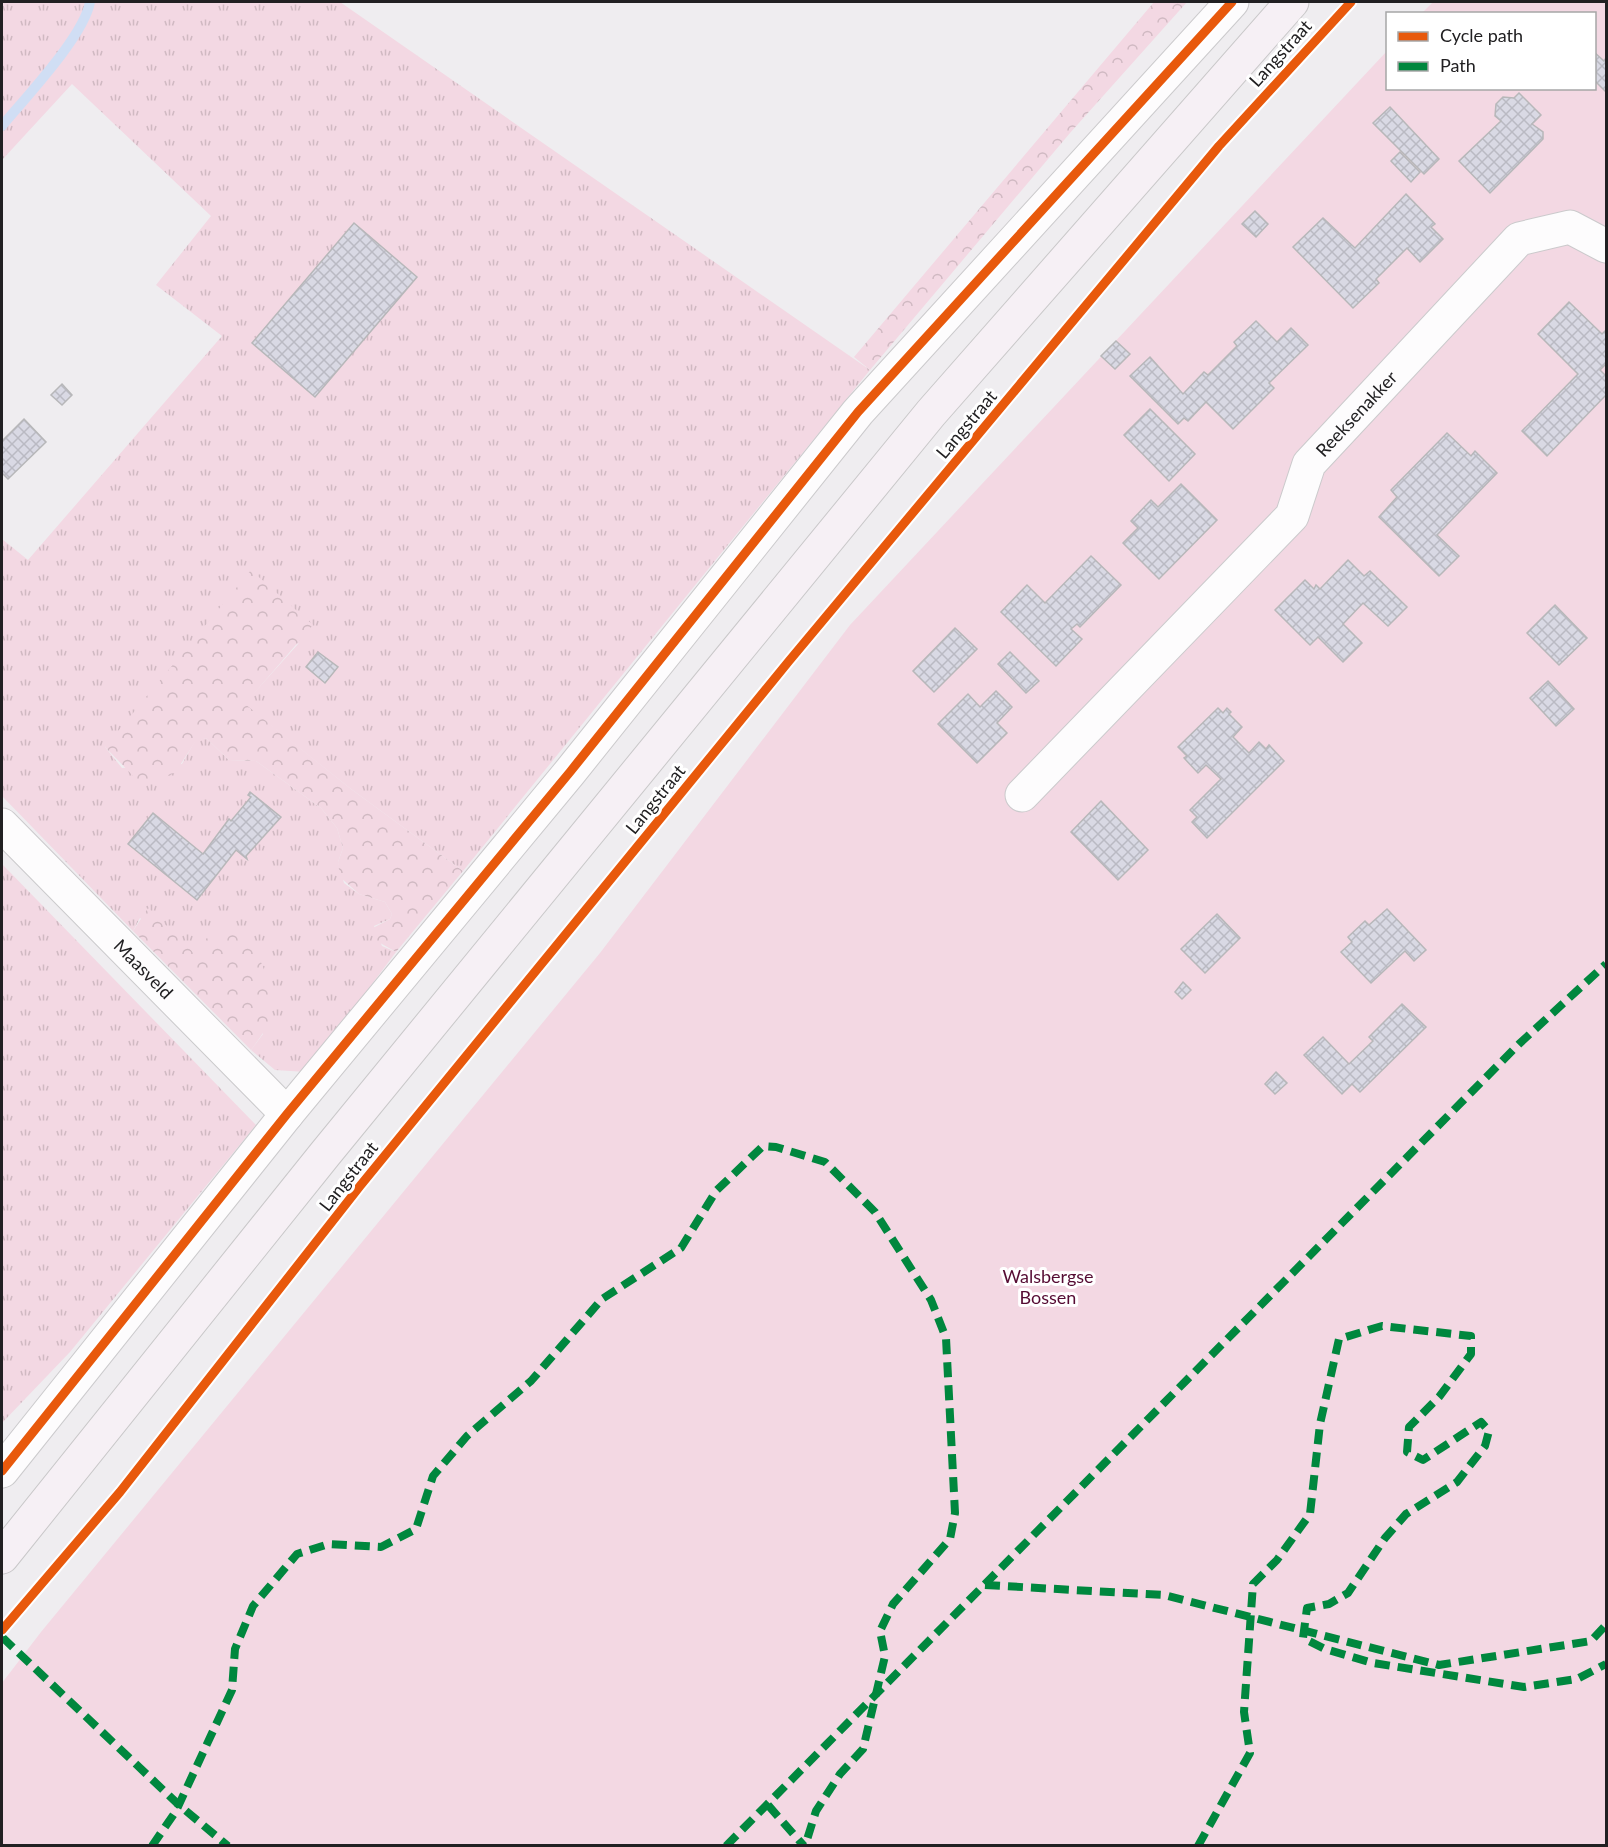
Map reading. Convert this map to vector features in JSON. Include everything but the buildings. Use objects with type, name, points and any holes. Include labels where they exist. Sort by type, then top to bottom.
[{"type":"main road","name":"Langstraat","points":[[2,1557],[332,1145],[924,422],[1292,2]]},
{"type":"street","points":[[2,1471],[287,1114],[577,763],[858,412],[1232,2]]},
{"type":"street","name":"Reeksenakker","points":[[1022,795],[1292,516],[1309,464],[1519,239],[1570,227],[1606,246]]},
{"type":"street","name":"Maasveld","points":[[2,825],[287,1114]]},
{"type":"green space","points":[[2,2],[340,2],[870,370],[463,871],[351,789],[244,704],[299,643],[105,747],[122,768],[182,764],[195,741],[206,738],[229,760],[256,761],[321,808],[337,828],[343,848],[338,862],[344,883],[359,894],[385,902],[392,914],[390,919],[374,926],[382,946],[396,952],[306,1072],[275,1070],[251,1050],[263,1034],[193,952],[140,918],[133,931],[2,796],[2,539],[28,560],[222,336],[156,285],[211,216],[72,84],[2,160],[2,121],[18,103],[2,119]]},
{"type":"green space","points":[[1154,2],[1187,2],[1070,133],[870,370],[854,357]]},
{"type":"green space","name":"Walsbergse Bossen","points":[[1433,2],[1606,2],[1606,1845],[2,1845],[2,1683],[41,1632],[600,953],[850,625],[1386,52],[1386,90],[1596,90],[1596,12],[1423,12]]},
{"type":"green space","points":[[251,570],[313,625],[245,704],[351,789],[463,871],[396,952],[375,940],[371,929],[390,919],[392,914],[385,902],[359,894],[340,877],[338,862],[343,848],[337,828],[321,808],[256,761],[229,760],[206,738],[195,742],[175,773],[143,786],[105,747]]},
{"type":"green space","points":[[2,864],[256,1125],[70,1352],[2,1423]]},
{"type":"green space","points":[[148,908],[193,952],[217,928],[240,937],[253,947],[266,975],[271,1005],[263,1033],[251,1050],[133,931]]},
{"type":"waterway","points":[[2,126],[66,49],[77,32],[90,2]]},
{"type":"marked path","points":[[726,1846],[1519,1044],[1606,964]]},
{"type":"marked path","points":[[152,1846],[176,1811],[232,1690],[235,1649],[253,1606],[297,1554],[329,1544],[381,1547],[416,1529],[433,1476],[467,1436],[531,1381],[602,1299],[681,1248],[716,1191],[763,1146],[776,1147],[825,1162],[875,1212],[931,1300],[946,1338],[955,1513],[950,1539],[893,1604],[880,1631],[885,1656],[863,1749],[840,1774],[816,1811],[805,1846]]},
{"type":"marked path","points":[[1198,1846],[1250,1753],[1244,1712],[1253,1584],[1277,1560],[1310,1514],[1320,1424],[1339,1339],[1382,1326],[1471,1336],[1471,1354],[1439,1397],[1409,1427],[1407,1452],[1423,1460],[1481,1422],[1489,1431],[1485,1446],[1457,1482],[1406,1514],[1385,1538],[1348,1593],[1329,1604],[1307,1608],[1303,1638],[1325,1649],[1373,1663],[1524,1687],[1577,1679],[1606,1664]]},
{"type":"marked path","points":[[985,1585],[1164,1595],[1439,1665],[1591,1641],[1606,1625]]},
{"type":"marked path","points":[[2,1637],[179,1805],[228,1846]]},
{"type":"marked path","points":[[768,1805],[804,1846]]},
{"type":"cycle path","points":[[2,1471],[287,1114],[570,772],[858,412],[1232,2]]},
{"type":"cycle path","points":[[2,1630],[120,1492],[360,1186],[789,661],[1219,146],[1351,2]]}]
